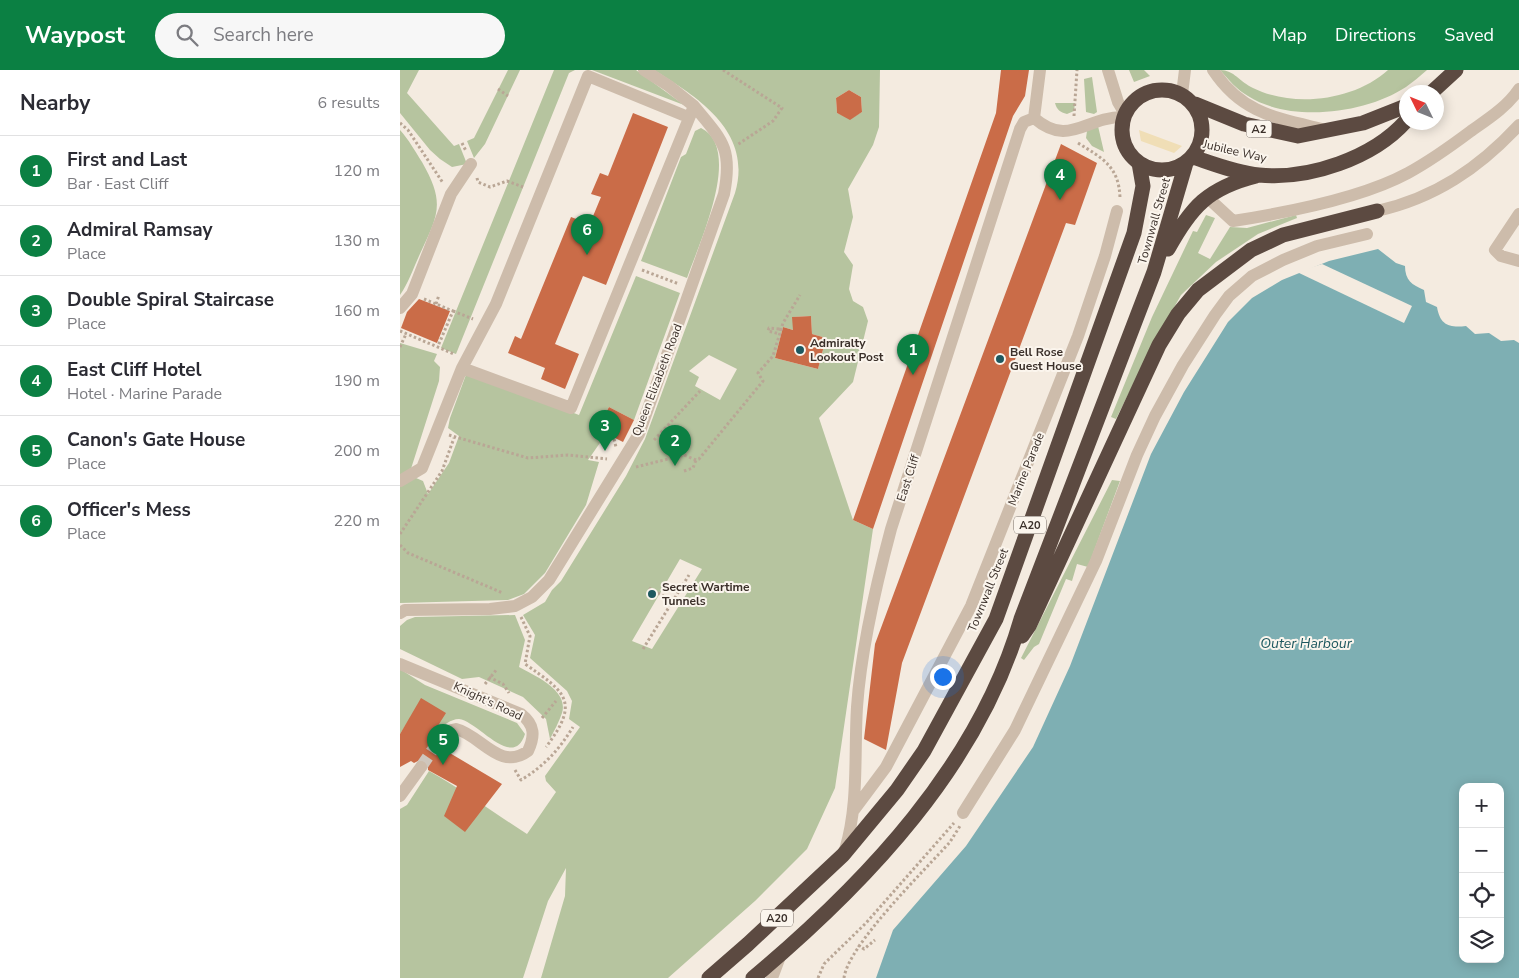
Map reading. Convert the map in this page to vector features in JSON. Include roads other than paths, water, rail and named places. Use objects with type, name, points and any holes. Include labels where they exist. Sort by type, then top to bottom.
[{"type":"highway","points":[[1440,85],[1456,70]]},
{"type":"highway","points":[[1170,90],[1182,94],[1194,104],[1203,125],[1202,136],[1189,160],[1167,170],[1158,170],[1139,163],[1125,146],[1122,136],[1124,115],[1136,98],[1146,92],[1170,90]]},
{"type":"highway","name":"A2","points":[[1194,104],[1244,124],[1275,133],[1298,136],[1363,123],[1399,109]]},
{"type":"highway","name":"Jubilee Way","points":[[1189,160],[1260,175],[1307,172],[1336,165],[1370,150],[1399,127]]},
{"type":"highway","name":"Townwall Street","points":[[753,978],[847,892],[899,836],[936,787],[982,714],[1013,649],[1021,619],[1154,272],[1189,160]]},
{"type":"highway","name":"Townwall Street","points":[[709,978],[843,855],[897,790],[924,750],[996,618],[1125,262],[1140,209],[1143,186],[1139,163]]},
{"type":"highway","points":[[1154,272],[1184,220],[1207,197],[1232,182],[1260,175]]},
{"type":"highway","points":[[1013,649],[1029,626],[1159,345],[1178,314],[1198,290],[1251,250],[1283,235],[1377,211]]},
{"type":"street","name":"Queen Elizabeth Road","points":[[400,613],[405,610],[490,609],[515,606],[532,597],[549,580],[639,434],[724,194],[729,168],[726,153],[718,136],[691,112],[669,86],[644,70]]},
{"type":"street","points":[[1040,70],[1034,118],[1054,132],[1073,130],[1109,117],[1124,115],[1108,70]]},
{"type":"street","points":[[1182,94],[1184,70]]},
{"type":"street","points":[[1213,70],[1234,96],[1255,110],[1327,130]]},
{"type":"street","points":[[400,480],[422,468],[462,368],[496,304],[588,76],[691,112],[571,408],[462,368]]},
{"type":"street","points":[[1207,197],[1224,218],[1233,221],[1262,217],[1359,192],[1406,174],[1452,146],[1500,110],[1519,89]]},
{"type":"street","name":"East Cliff","points":[[843,855],[854,810],[857,705],[874,591],[891,529],[1020,129],[1024,122],[1034,118]]},
{"type":"street","points":[[1377,211],[1408,202],[1462,176],[1494,152],[1519,125]]},
{"type":"street","points":[[400,308],[412,294],[451,194],[471,164]]},
{"type":"street","name":"Marine Parade","points":[[854,810],[886,767],[971,606],[1078,336],[1105,256],[1117,211]]},
{"type":"street","points":[[1519,214],[1494,250],[1501,256],[1519,261]]},
{"type":"street","points":[[963,814],[1019,721],[1096,560],[1137,455],[1155,416],[1183,365],[1215,315],[1229,296],[1252,276],[1283,260],[1317,246],[1367,234]]},
{"type":"street","points":[[1105,256],[1125,262]]},
{"type":"street","points":[[1078,336],[1097,339]]},
{"type":"street","name":"Knight's Road","points":[[400,664],[478,695],[526,718],[532,727],[534,738],[528,751],[520,756],[502,756],[456,729],[448,731],[436,745]]},
{"type":"street","points":[[400,796],[421,767]]},
{"type":"street","points":[[772,978],[781,954]]},
{"type":"water","name":"Outer Harbour","points":[[1378,249],[1396,263],[1405,266],[1408,278],[1413,284],[1424,290],[1426,302],[1437,307],[1440,318],[1446,324],[1450,326],[1466,326],[1475,334],[1489,333],[1501,341],[1514,340],[1519,343],[1519,978],[876,978],[893,930],[966,846],[1033,747],[1070,666],[1151,454],[1184,392],[1228,322],[1252,298],[1282,280],[1329,261]]},
{"type":"tunnel","points":[[421,767],[436,745]]},
{"type":"place","name":"East Cliff Hotel","points":[[1060,200]]},
{"type":"place","name":"Officer's Mess","points":[[587,255]]},
{"type":"place","name":"Admiralty Lookout Post","points":[[800,350]]},
{"type":"place","name":"Bell Rose Guest House","points":[[1000,359]]},
{"type":"place","name":"First and Last","points":[[913,375]]},
{"type":"place","name":"Double Spiral Staircase","points":[[605,451]]},
{"type":"place","name":"Admiral Ramsay","points":[[675,466]]},
{"type":"place","name":"Secret Wartime Tunnels","points":[[652,594]]},
{"type":"place","name":"Canon's Gate House","points":[[443,765]]}]
